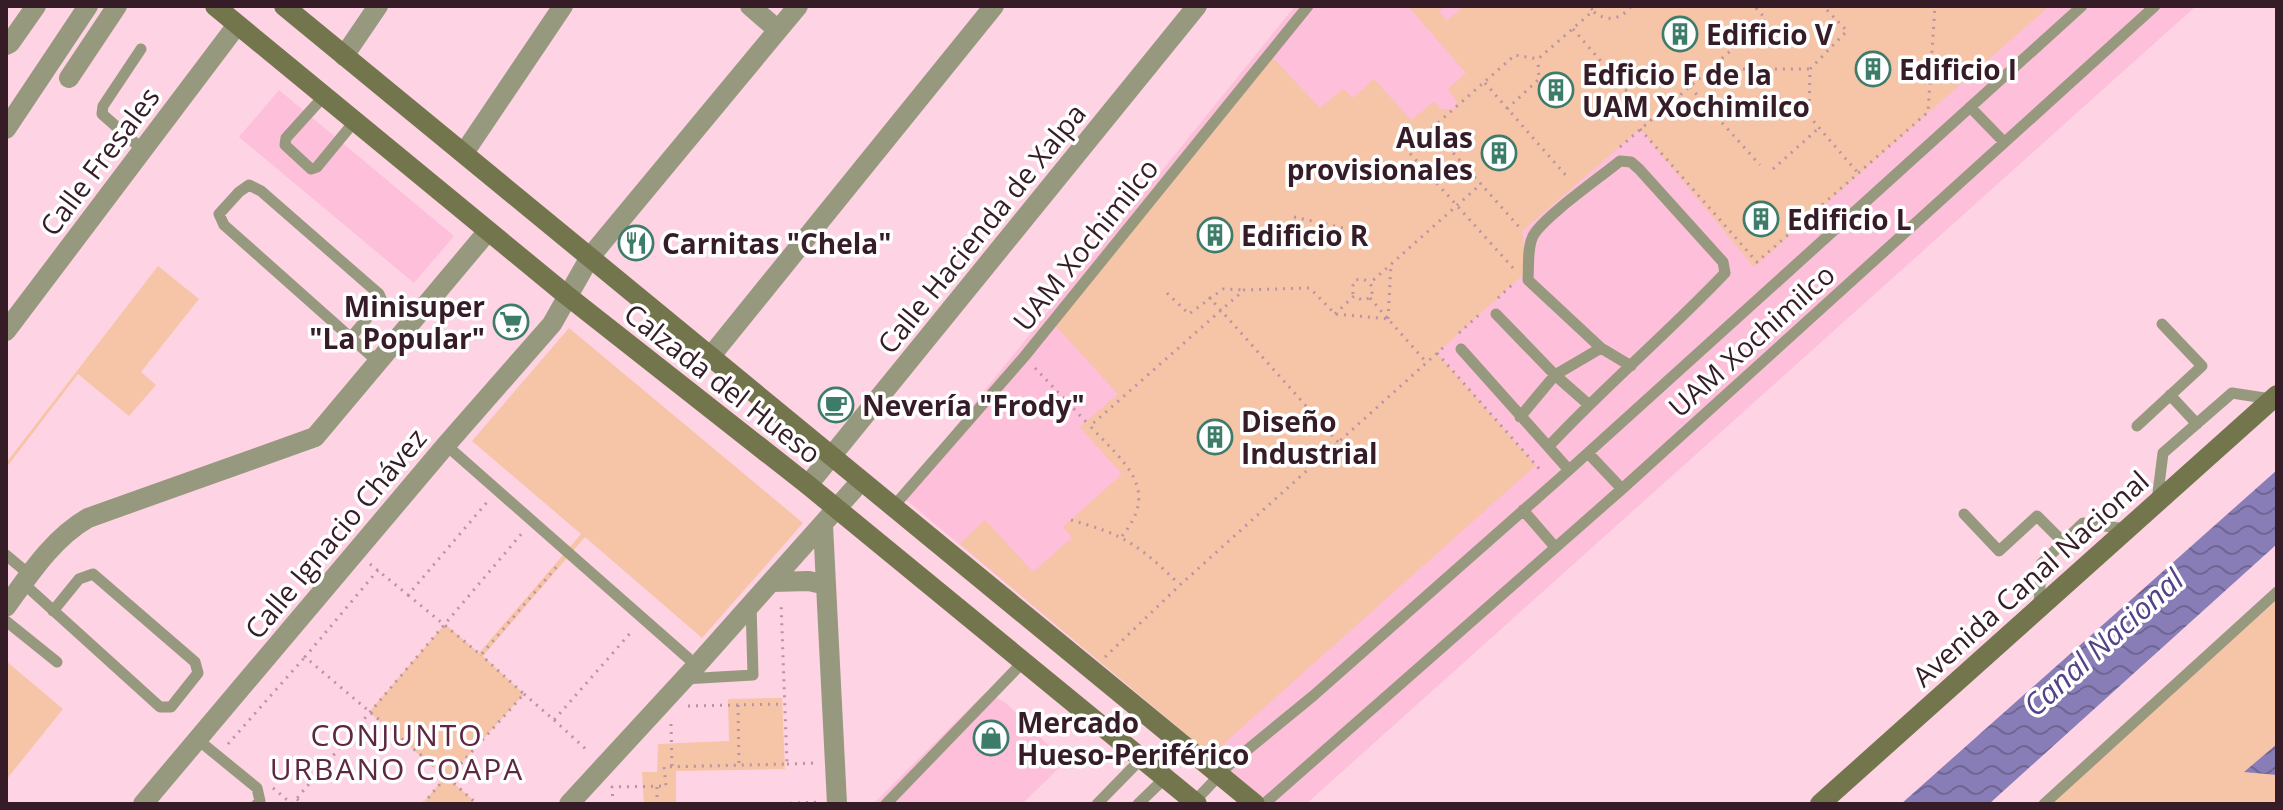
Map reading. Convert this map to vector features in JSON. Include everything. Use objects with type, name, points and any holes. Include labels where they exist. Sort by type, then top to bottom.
[{"type":"main road","name":"Calzada del Hueso","points":[[215,6],[567,296],[837,508],[1195,803]]},
{"type":"main road","name":"Calzada del Hueso","points":[[284,6],[1255,804]]},
{"type":"main road","name":"Avenida Canal Nacional","points":[[1820,804],[2274,397]]},
{"type":"street","points":[[6,45],[36,6]]},
{"type":"street","points":[[6,129],[88,6]]},
{"type":"street","points":[[69,78],[117,6]]},
{"type":"street","points":[[344,56],[378,6]]},
{"type":"street","points":[[464,153],[563,6]]},
{"type":"street","points":[[750,6],[778,30]]},
{"type":"street","name":"Calle Ignacio Chávez","points":[[143,804],[552,324],[590,257],[798,6]]},
{"type":"street","points":[[710,357],[994,6]]},
{"type":"street","name":"Calle Hacienda de Xalpa","points":[[808,485],[1197,6]]},
{"type":"street","name":"Calle Fresales","points":[[6,331],[237,25]]},
{"type":"street","points":[[6,607],[60,538],[88,518],[315,437],[488,231]]},
{"type":"street","points":[[569,804],[751,605],[776,587],[861,481]]},
{"type":"street","points":[[823,525],[829,803]]},
{"type":"street","points":[[776,587],[809,581],[826,585]]},
{"type":"lane","name":"UAM Xochimilco","points":[[893,507],[1024,357],[1308,6]]},
{"type":"lane","points":[[1195,803],[1219,774],[1313,696],[1569,470],[2082,6]]},
{"type":"lane","name":"UAM Xochimilco","points":[[1264,804],[1622,489],[2155,6]]},
{"type":"lane","points":[[141,49],[103,106],[102,114],[142,149]]},
{"type":"lane","points":[[324,96],[286,138],[285,145],[311,169],[317,167],[354,122]]},
{"type":"lane","points":[[1970,107],[2004,142]]},
{"type":"lane","points":[[1549,446],[1588,404],[1631,366],[1725,273],[1723,262],[1639,169],[1631,162],[1620,161],[1555,213],[1534,235],[1529,254],[1528,280],[1601,348],[1631,366]]},
{"type":"lane","points":[[351,337],[382,301],[379,294],[261,191],[249,185],[239,192],[219,214],[224,225],[377,361]]},
{"type":"lane","points":[[1496,314],[1588,404]]},
{"type":"lane","points":[[2137,426],[2202,366],[2162,324]]},
{"type":"lane","points":[[1520,417],[1555,375],[1601,348]]},
{"type":"lane","points":[[1461,349],[1569,470]]},
{"type":"lane","points":[[2157,502],[2163,453],[2232,393],[2274,397]]},
{"type":"lane","points":[[2170,395],[2197,424]]},
{"type":"lane","points":[[446,445],[688,658]]},
{"type":"lane","points":[[1588,453],[1622,489]]},
{"type":"lane","points":[[1523,510],[1555,547]]},
{"type":"lane","points":[[1964,514],[1999,551],[2037,516],[2063,542]]},
{"type":"lane","points":[[2039,608],[2041,564],[2083,523],[2126,529]]},
{"type":"lane","points":[[6,555],[53,611],[160,707],[171,707],[198,673],[195,662],[93,574],[79,579],[53,611]]},
{"type":"lane","points":[[2044,804],[2277,592]]},
{"type":"lane","points":[[684,679],[753,675],[751,605]]},
{"type":"lane","points":[[6,621],[57,662]]},
{"type":"lane","points":[[886,804],[1024,661]]},
{"type":"lane","points":[[197,739],[257,788],[260,801],[257,804]]},
{"type":"lane","points":[[1097,804],[1142,758]]},
{"type":"lane","points":[[1138,804],[1165,778]]},
{"type":"path","points":[[1590,6],[1601,17],[1616,18],[1631,6]]},
{"type":"path","points":[[1710,69],[1766,19],[1754,6]]},
{"type":"path","name":"UAM Xochimilco","points":[[1640,129],[1757,262],[1928,112],[1935,6]]},
{"type":"path","points":[[1827,10],[1847,31],[1810,69],[1809,116],[1858,173]]},
{"type":"path","points":[[1538,59],[1593,11]]},
{"type":"path","points":[[1573,29],[1651,119]]},
{"type":"path","points":[[1520,277],[1407,150],[1515,55],[1538,59]]},
{"type":"path","points":[[1507,109],[1539,79],[1538,59]]},
{"type":"path","points":[[1485,83],[1575,185]]},
{"type":"path","points":[[1690,87],[1760,165]]},
{"type":"path","points":[[1773,169],[1819,128]]},
{"type":"path","points":[[1432,129],[1522,231]]},
{"type":"path","points":[[1370,283],[1481,184]]},
{"type":"path","points":[[1294,217],[1348,229]]},
{"type":"path","points":[[1388,319],[1391,264]]},
{"type":"path","points":[[1363,279],[1370,283],[1373,290],[1370,298],[1362,300],[1354,296],[1352,288],[1355,280],[1363,279]]},
{"type":"path","points":[[1167,293],[1189,314],[1223,289],[1310,288],[1335,314],[1388,319]]},
{"type":"path","points":[[1090,426],[1244,290]]},
{"type":"path","points":[[1335,314],[1354,296]]},
{"type":"path","points":[[1100,662],[1180,585],[1339,443],[1209,297]]},
{"type":"path","points":[[1370,298],[1427,363]]},
{"type":"path","points":[[1437,353],[1553,484]]},
{"type":"path","points":[[1024,357],[1135,478],[1139,492],[1135,516],[1122,536]]},
{"type":"path","points":[[408,595],[498,489]]},
{"type":"path","points":[[269,785],[292,804],[297,799],[534,520]]},
{"type":"path","points":[[1071,520],[1122,536],[1139,546],[1180,585]]},
{"type":"path","points":[[357,551],[481,655],[596,758]]},
{"type":"path","points":[[481,655],[570,552]]},
{"type":"path","points":[[225,747],[378,570]]},
{"type":"path","points":[[776,587],[787,764]]},
{"type":"path","points":[[554,720],[643,618]]},
{"type":"path","points":[[305,657],[473,803]]},
{"type":"path","points":[[423,804],[524,694]]},
{"type":"path","points":[[684,706],[784,704]]},
{"type":"path","points":[[738,705],[739,765]]},
{"type":"path","points":[[671,721],[672,767]]},
{"type":"path","points":[[613,804],[612,787],[666,786],[664,767],[819,763]]},
{"type":"path","points":[[657,787],[657,804]]},
{"type":"path","points":[[297,799],[303,804]]},
{"type":"path","points":[[774,804],[829,803]]},
{"type":"shaded area","points":[[1295,6],[2196,6],[1306,804],[1270,804],[900,495]]},
{"type":"shaded area","points":[[1408,6],[1445,6],[1439,11],[1447,21],[1464,6],[2049,6],[1754,267],[1640,129],[1522,231],[1526,272],[1437,353],[1536,465],[1211,755],[960,544],[985,520],[1033,572],[1072,538],[1063,527],[1122,474],[1080,427],[1118,394],[1054,324],[1270,55],[1320,108],[1343,89],[1353,98],[1374,79],[1411,120],[1434,102],[1441,109],[1454,109],[1457,102],[1448,89],[1466,73]]},
{"type":"shaded area","points":[[279,90],[454,236],[414,283],[239,137]]},
{"type":"shaded area","points":[[158,266],[199,299],[141,372],[156,385],[129,416],[78,374],[6,468],[6,463]]},
{"type":"shaded area","points":[[569,328],[803,523],[702,638],[585,537],[483,656],[524,694],[448,778],[473,800],[470,804],[422,804],[445,777],[369,712],[445,624],[479,653],[581,534],[472,441]]},
{"type":"shaded area","points":[[2277,600],[2277,804],[2047,804]]},
{"type":"shaded area","points":[[6,661],[63,709],[6,780]]},
{"type":"shaded area","name":"Mercado Hueso-Periférico","points":[[986,692],[1006,703],[1065,762],[1022,804],[873,804]]},
{"type":"shaded area","points":[[782,698],[785,769],[676,771],[676,804],[644,804],[642,772],[657,772],[658,744],[729,741],[728,699]]},
{"type":"water","name":"Canal Nacional","points":[[2277,470],[2277,544],[1989,804],[1901,804]]},
{"type":"water","points":[[2277,744],[2277,775],[2244,772]]},
{"type":"place","name":"Edificio V","points":[[1680,34]]},
{"type":"place","name":"Edificio I","points":[[1873,69]]},
{"type":"place","name":"Edficio F de la UAM Xochimilco","points":[[1556,90]]},
{"type":"place","name":"Aulas provisionales","points":[[1499,153]]},
{"type":"place","name":"Edificio L","points":[[1761,219]]},
{"type":"place","name":"Edificio R","points":[[1215,235]]},
{"type":"place","name":"Carnitas \"Chela\"","points":[[636,243]]},
{"type":"place","name":"Minisuper \"La Popular\"","points":[[511,322]]},
{"type":"place","name":"Nevería \"Frody\"","points":[[836,405]]},
{"type":"place","name":"Diseño Industrial","points":[[1215,437]]},
{"type":"place","name":"Mercado Hueso-Periférico","points":[[991,738]]},
{"type":"district","name":"CONJUNTO URBANO COAPA","points":[[397,751]]}]
